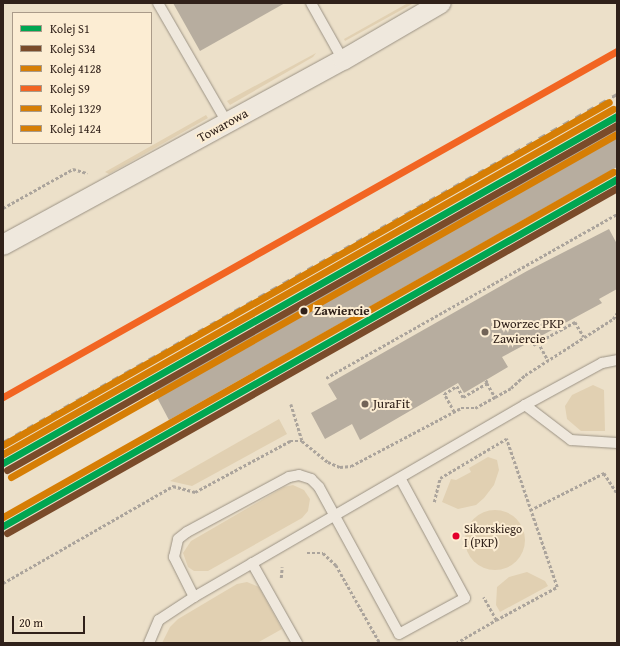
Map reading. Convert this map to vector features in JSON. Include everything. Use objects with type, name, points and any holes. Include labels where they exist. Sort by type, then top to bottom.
[{"type":"street","name":"Towarowa","points":[[3,245],[228,124],[441,3]]},
{"type":"lane","points":[[158,3],[228,124]]},
{"type":"lane","points":[[311,3],[343,60]]},
{"type":"lane","points":[[149,643],[159,620],[194,596],[334,514],[602,363],[617,360]]},
{"type":"lane","points":[[525,406],[571,440],[617,443]]},
{"type":"lane","points":[[194,596],[174,557],[178,540],[187,532],[289,477],[299,475],[311,479],[319,487],[399,634],[465,598],[400,478]]},
{"type":"lane","points":[[252,563],[297,643]]},
{"type":"path","points":[[3,208],[73,169],[89,174]]},
{"type":"path","points":[[326,378],[617,214]]},
{"type":"path","points":[[291,404],[302,441],[328,462],[340,467],[351,466],[462,408],[475,408],[495,397],[548,360],[613,319],[617,313]]},
{"type":"path","points":[[531,341],[533,345],[575,322],[584,338]]},
{"type":"path","points":[[541,335],[544,339]]},
{"type":"path","points":[[538,342],[548,360]]},
{"type":"path","points":[[485,379],[495,397]]},
{"type":"path","points":[[454,412],[444,394],[457,386],[463,397],[487,383]]},
{"type":"path","points":[[436,509],[434,495],[440,478],[506,439],[557,587],[456,643]]},
{"type":"path","points":[[3,583],[173,486],[195,492],[290,441],[302,441]]},
{"type":"path","points":[[530,510],[604,473],[617,493]]},
{"type":"path","points":[[301,556],[316,551],[330,558],[380,643]]},
{"type":"path","points":[[285,585],[281,569],[287,562]]},
{"type":"path","points":[[481,593],[496,620]]},
{"type":"shaded area","points":[[408,3],[414,3],[345,41],[344,39]]},
{"type":"shaded area","points":[[316,53],[313,57],[230,105],[227,101]]},
{"type":"shaded area","points":[[206,115],[208,118],[109,174],[105,172]]},
{"type":"shaded area","points":[[593,385],[604,390],[605,431],[581,431],[567,419],[565,406],[572,395]]},
{"type":"shaded area","points":[[279,419],[287,434],[192,486],[170,481]]},
{"type":"shaded area","points":[[488,457],[497,460],[499,470],[494,485],[484,498],[476,505],[458,509],[442,502],[451,479],[456,480],[471,472],[469,468]]},
{"type":"shaded area","points":[[293,485],[304,490],[310,499],[308,511],[302,518],[208,571],[194,571],[188,567],[183,553],[191,541],[284,487]]},
{"type":"shaded area","points":[[495,510],[511,515],[516,519],[520,524],[525,540],[520,556],[516,561],[511,565],[495,570],[479,565],[474,561],[470,556],[465,540],[470,524],[474,519],[479,515]]},
{"type":"shaded area","points":[[527,572],[545,581],[548,586],[500,612],[496,605],[497,587],[509,577]]},
{"type":"shaded area","points":[[247,582],[259,587],[282,629],[257,643],[162,643],[170,627],[178,619],[237,584]]},
{"type":"building","points":[[173,3],[285,3],[200,51]]},
{"type":"building","points":[[617,127],[617,167],[169,420],[153,390]]},
{"type":"building","name":"Dworzec PKP Zawiercie","points":[[609,229],[617,244],[617,289],[599,299],[602,303],[502,357],[508,367],[464,393],[458,383],[360,440],[352,424],[325,439],[311,413],[337,399],[328,384],[527,271]]},
{"type":"railway","points":[[3,442],[617,94]]},
{"type":"rail line","name":"S9","points":[[3,397],[617,51]]},
{"type":"rail line","name":"1424","points":[[3,445],[609,102]]},
{"type":"rail line","name":"4128","points":[[3,454],[613,109]]},
{"type":"rail line","name":"S1","points":[[3,463],[617,116]]},
{"type":"rail line","name":"S34","points":[[7,470],[617,125]]},
{"type":"rail line","name":"1329","points":[[11,477],[617,134]]},
{"type":"rail line","name":"4128","points":[[3,517],[613,172]]},
{"type":"rail line","name":"S1","points":[[3,526],[617,179]]},
{"type":"rail line","name":"S34","points":[[7,533],[617,188]]},
{"type":"place","name":"Zawiercie","points":[[304,311]]},
{"type":"place","name":"Dworzec PKP Zawiercie","points":[[485,332]]},
{"type":"place","name":"JuraFit","points":[[365,404]]},
{"type":"place","name":"Sikorskiego I (PKP)","points":[[456,536]]}]
